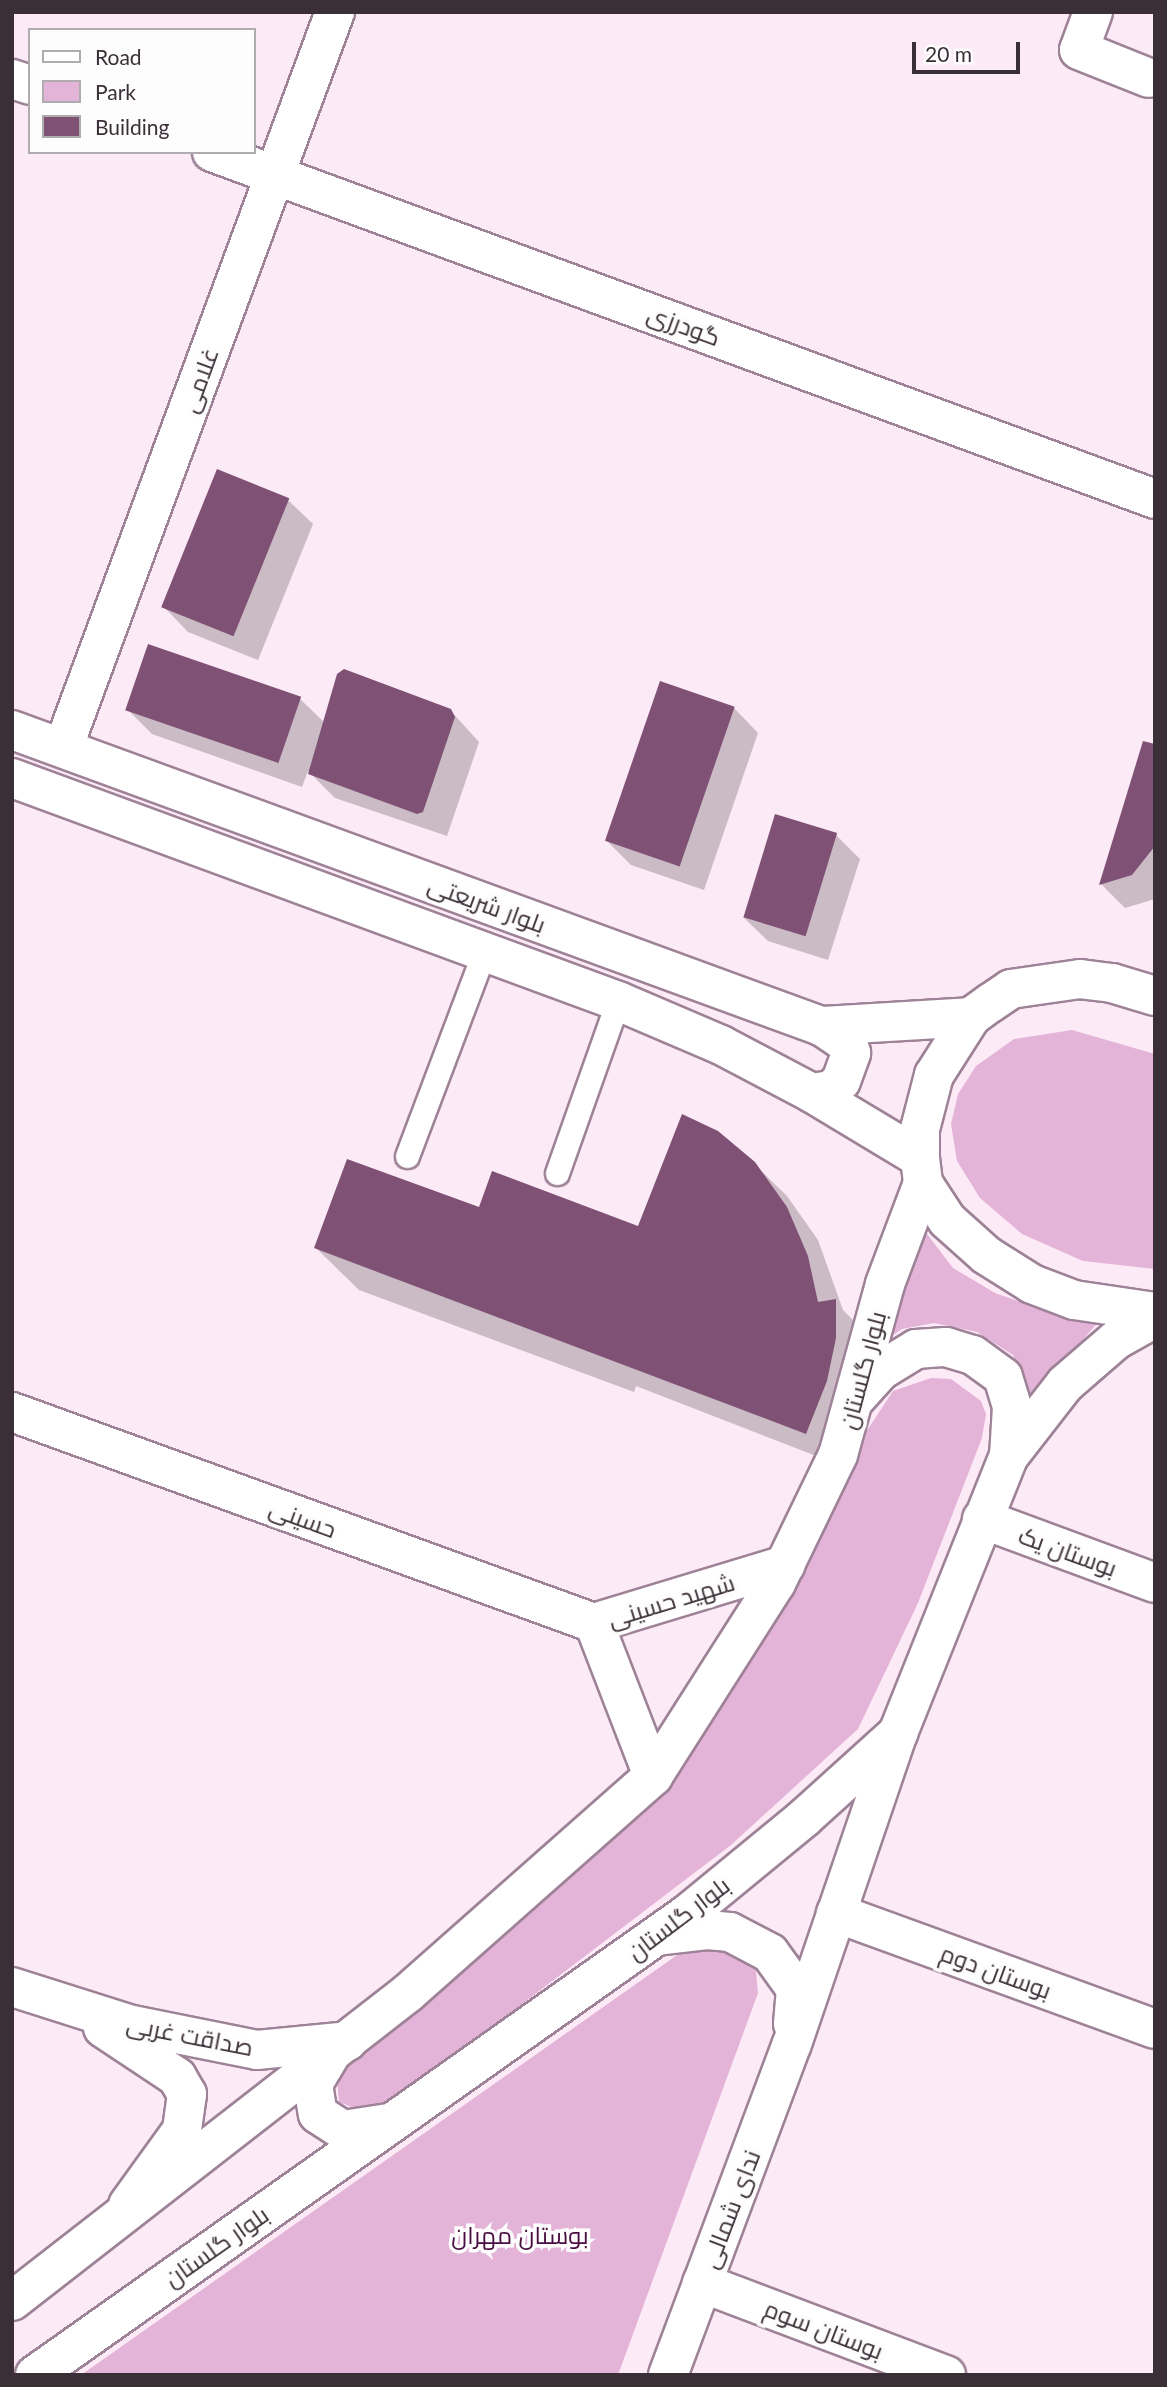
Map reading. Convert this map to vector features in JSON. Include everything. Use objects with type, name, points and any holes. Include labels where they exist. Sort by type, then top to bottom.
[{"type":"main road","name":"غلامی","points":[[63,748],[335,12]]},
{"type":"main road","points":[[1094,12],[1079,50],[1149,78]]},
{"type":"main road","name":"گودرزی","points":[[217,154],[1155,499]]},
{"type":"main road","name":"بلوار شریعتی","points":[[12,730],[821,1026],[971,1017]]},
{"type":"main road","name":"بلوار شریعتی","points":[[12,778],[618,1001],[721,1045],[812,1093],[921,1170]]},
{"type":"main road","points":[[971,1017],[1011,989],[1040,981],[1112,983],[1155,996]]},
{"type":"main road","name":"بلوار گلستان","points":[[12,2301],[408,1993],[653,1776],[785,1565],[838,1455],[884,1284],[921,1170],[922,1120],[934,1075],[971,1017]]},
{"type":"main road","points":[[812,1093],[831,1090],[841,1081],[851,1052],[848,1044],[821,1026]]},
{"type":"main road","points":[[921,1170],[947,1220],[986,1255],[1032,1284],[1074,1300],[1155,1312]]},
{"type":"main road","name":"بلوار گلستان","points":[[35,2375],[657,1936],[804,1818],[898,1733],[1009,1456],[1065,1384],[1115,1340],[1155,1318]]},
{"type":"main road","points":[[855,1398],[880,1371],[916,1349],[946,1347],[973,1355],[1003,1377],[1012,1407],[1009,1456]]},
{"type":"main road","name":"حسینی","points":[[12,1412],[594,1623]]},
{"type":"main road","name":"بوستان یک","points":[[982,1519],[1155,1583]]},
{"type":"main road","name":"شهید حسینی","points":[[653,1776],[594,1623],[785,1565]]},
{"type":"main road","name":"ندای شمالی","points":[[668,2375],[792,2043],[898,1733]]},
{"type":"main road","name":"بوستان دوم","points":[[836,1913],[1155,2029]]},
{"type":"main road","name":"ندای شمالی","points":[[657,1936],[707,1930],[730,1932],[770,1953],[796,1989],[792,2043]]},
{"type":"main road","name":"صداقت غربی","points":[[12,1987],[75,2010],[257,2050],[339,2048]]},
{"type":"main road","name":"صداقت غربی","points":[[75,2010],[177,2077],[187,2094],[182,2130],[117,2220]]},
{"type":"main road","points":[[339,2048],[313,2084],[318,2114],[343,2130],[393,2121]]},
{"type":"main road","name":"بوستان سوم","points":[[702,2283],[946,2375]]},
{"type":"lane","points":[[407,1156],[484,952]]},
{"type":"lane","points":[[557,1173],[618,1001]]},
{"type":"green space","points":[[1072,1030],[1155,1054],[1155,1269],[1083,1261],[1022,1234],[980,1198],[957,1161],[951,1124],[958,1094],[976,1066],[1014,1039]]},
{"type":"green space","points":[[921,1226],[953,1268],[995,1293],[1056,1314],[1102,1317],[1029,1405],[1027,1384],[1013,1355],[977,1332],[934,1323],[902,1329],[884,1341]]},
{"type":"green space","points":[[931,1378],[951,1379],[981,1401],[986,1414],[982,1438],[918,1603],[858,1729],[731,1845],[384,2109],[362,2111],[339,2102],[336,2069],[664,1787],[833,1504],[866,1432],[893,1391]]},
{"type":"green space","name":"بوستان مهران","points":[[697,1941],[729,1942],[755,1963],[758,1993],[618,2375],[81,2375]]},
{"type":"building","points":[[217,469],[289,498],[234,636],[161,607]]},
{"type":"building","points":[[148,644],[301,697],[278,763],[125,710]]},
{"type":"building","points":[[344,669],[451,709],[455,717],[423,812],[417,814],[308,774],[337,674]]},
{"type":"building","points":[[660,681],[735,707],[680,867],[605,841]]},
{"type":"building","points":[[1143,741],[1155,744],[1155,846],[1132,875],[1099,885]]},
{"type":"building","points":[[775,814],[837,833],[806,936],[743,917]]},
{"type":"building","points":[[682,1114],[718,1131],[755,1162],[787,1207],[808,1256],[818,1302],[836,1299],[836,1338],[827,1381],[806,1434],[314,1248],[347,1159],[479,1207],[492,1171],[638,1226]]}]
